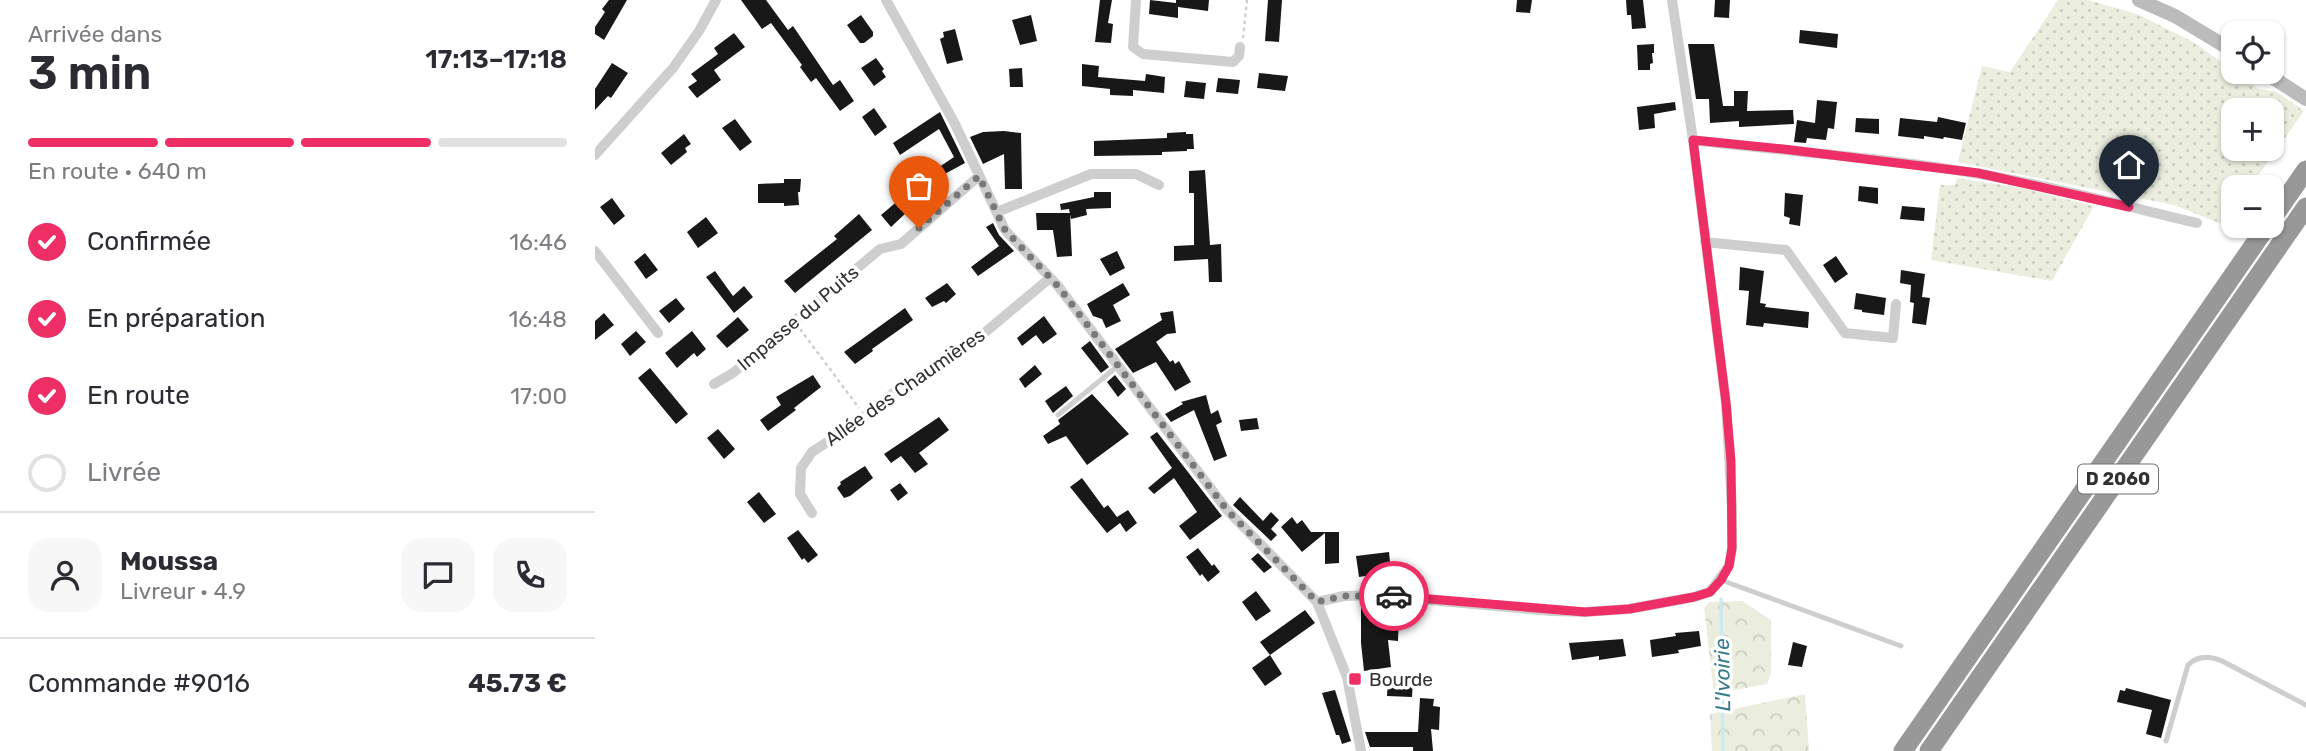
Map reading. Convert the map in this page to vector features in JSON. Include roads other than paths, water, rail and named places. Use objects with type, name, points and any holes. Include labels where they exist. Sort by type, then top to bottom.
[{"type":"highway","points":[[2284,201],[2306,170]]},
{"type":"highway","name":"D 2060","points":[[1929,751],[2306,207]]},
{"type":"highway","name":"D 2060","points":[[1903,751],[2259,238]]},
{"type":"street","points":[[595,155],[673,68],[699,31],[716,0]]},
{"type":"street","points":[[887,0],[954,122],[1005,230],[1050,278],[1119,365],[1227,510],[1317,602],[1347,677],[1361,751]]},
{"type":"street","points":[[1136,0],[1133,47],[1143,54],[1233,62],[1239,56],[1240,47]]},
{"type":"street","points":[[1317,602],[1344,596],[1375,595],[1585,612],[1629,609],[1694,597],[1710,592],[1721,580],[1729,566],[1732,548],[1731,461],[1693,140],[1672,0]]},
{"type":"street","points":[[2139,0],[2175,16],[2221,44]]},
{"type":"street","points":[[2283,84],[2306,99]]},
{"type":"street","points":[[1693,140],[1978,173],[2197,223]]},
{"type":"street","points":[[997,212],[1091,174],[1136,174],[1159,185]]},
{"type":"street","name":"Impasse du Puits","points":[[714,384],[733,373],[880,248],[901,244],[979,176]]},
{"type":"street","points":[[1705,243],[1786,250],[1845,333],[1893,338],[1896,304]]},
{"type":"street","points":[[595,251],[658,334]]},
{"type":"street","name":"Allée des Chaumières","points":[[812,513],[800,494],[801,468],[812,452],[901,387],[958,355],[1050,278]]},
{"type":"lane","points":[[1058,415],[1119,365]]},
{"type":"lane","points":[[1721,580],[1901,646]]},
{"type":"lane","points":[[2167,741],[2187,665],[2199,658],[2211,657],[2223,661],[2306,705]]},
{"type":"waterway","name":"L'Ivoirie","points":[[1721,599],[1723,751]]},
{"type":"place","name":"Bourde","points":[[1355,679]]}]
